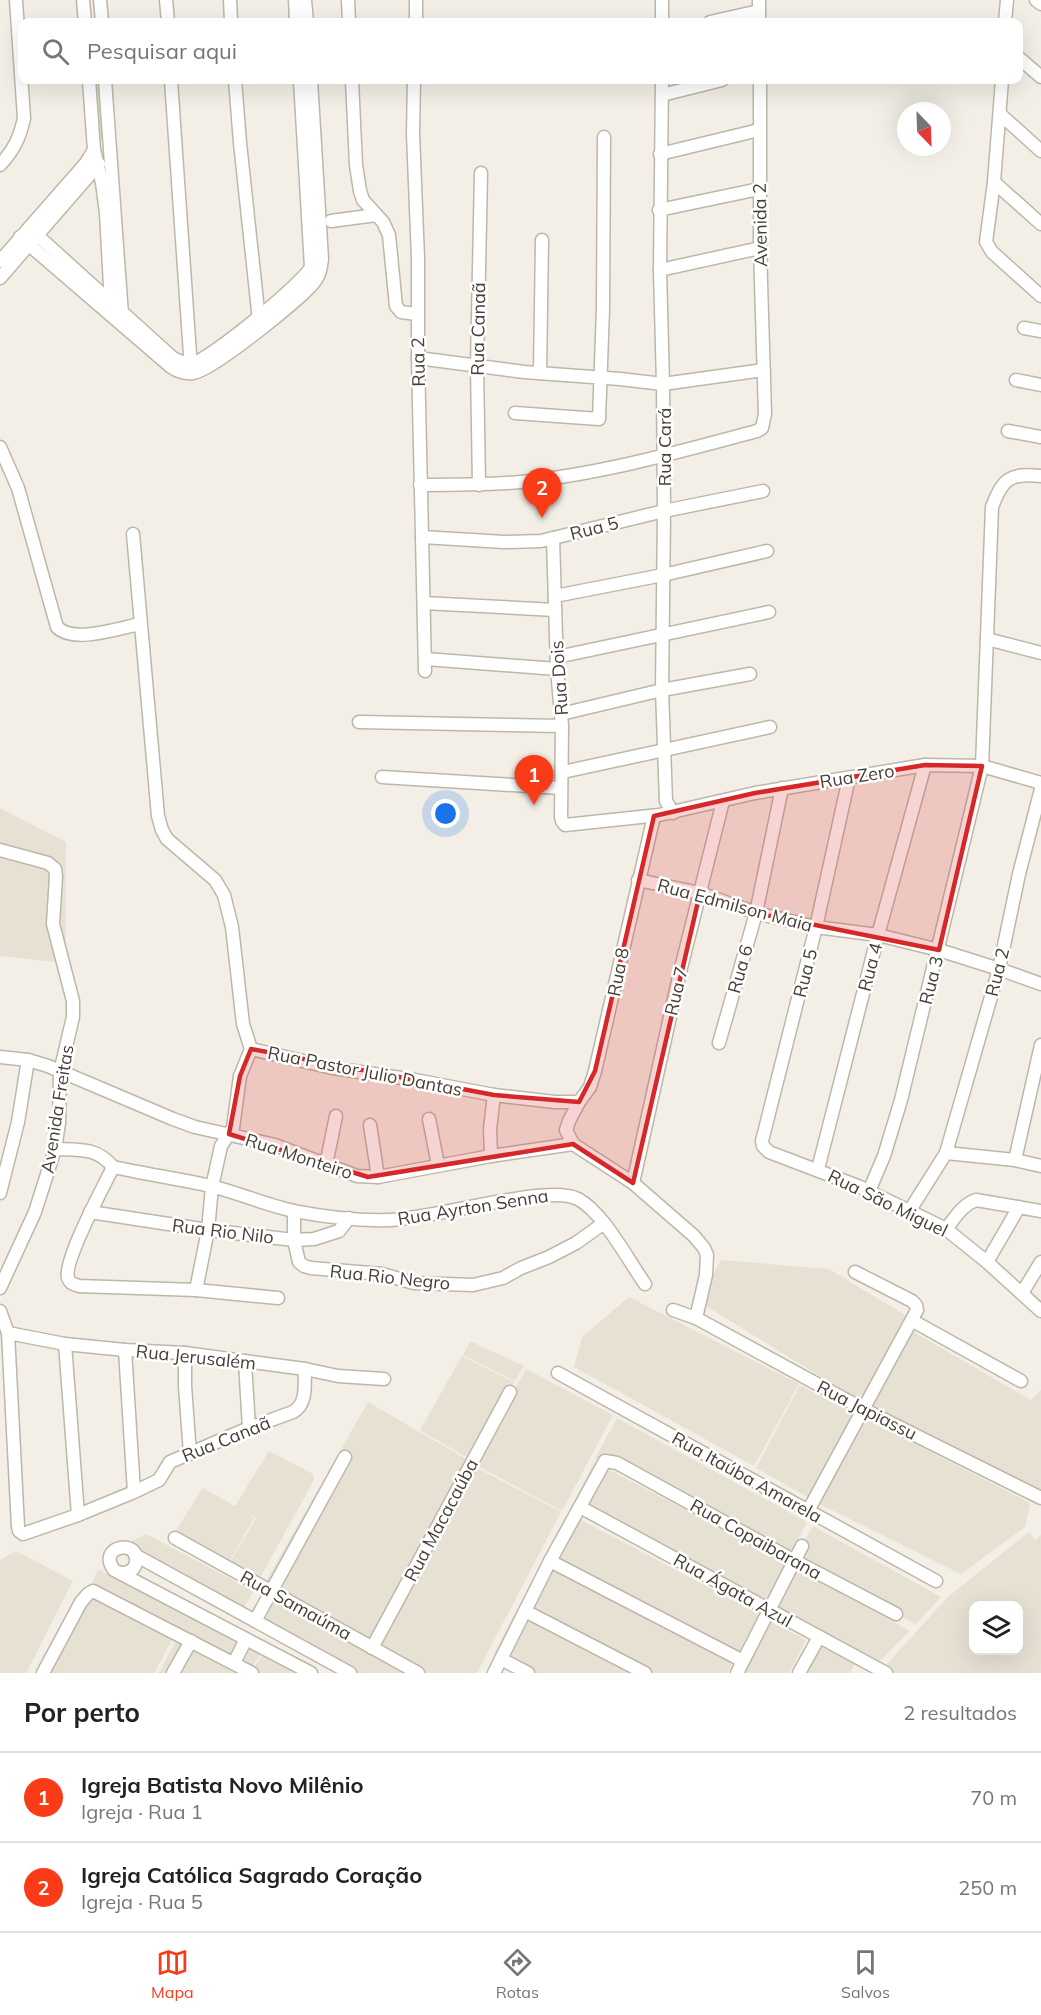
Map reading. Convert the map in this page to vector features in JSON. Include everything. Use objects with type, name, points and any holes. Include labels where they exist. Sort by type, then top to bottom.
[{"type":"street","points":[[16,0],[18,30]]},
{"type":"street","points":[[83,0],[85,18]]},
{"type":"street","points":[[100,0],[102,18]]},
{"type":"street","points":[[166,0],[168,18]]},
{"type":"street","points":[[230,0],[231,18]]},
{"type":"street","points":[[295,0],[296,18]]},
{"type":"street","points":[[305,0],[307,18]]},
{"type":"street","points":[[348,0],[349,18]]},
{"type":"street","points":[[416,0],[416,18]]},
{"type":"street","points":[[662,0],[662,18]]},
{"type":"street","points":[[1005,18],[1007,0]]},
{"type":"street","points":[[1036,0],[1041,4]]},
{"type":"street","points":[[728,18],[759,11]]},
{"type":"street","points":[[1023,61],[1041,77]]},
{"type":"street","points":[[0,165],[12,153],[21,135],[24,118],[22,84]]},
{"type":"street","points":[[89,84],[94,150],[106,213],[110,301]]},
{"type":"street","points":[[105,84],[119,318]]},
{"type":"street","points":[[171,84],[191,368]]},
{"type":"street","points":[[235,84],[260,322]]},
{"type":"street","points":[[260,322],[308,274],[311,267],[300,84]]},
{"type":"street","points":[[191,368],[197,361],[260,322],[315,281],[320,273],[322,260],[310,84]]},
{"type":"street","name":"Rua 2","points":[[352,84],[356,165],[360,190],[367,206],[386,228],[391,247],[396,306],[401,312],[417,314],[426,665],[557,663]]},
{"type":"street","points":[[414,84],[417,314]]},
{"type":"street","name":"Rua Cará","points":[[662,84],[659,210],[664,511],[662,690],[666,801],[673,813]]},
{"type":"street","points":[[662,95],[706,84]]},
{"type":"street","name":"Avenida 2","points":[[663,456],[752,432],[760,429],[764,424],[759,189],[760,84]]},
{"type":"street","points":[[1002,84],[994,182],[986,242],[992,252],[1041,296]]},
{"type":"street","points":[[1000,114],[1041,151]]},
{"type":"street","points":[[660,154],[759,130]]},
{"type":"street","points":[[515,413],[598,419],[603,309],[604,137]]},
{"type":"street","points":[[0,278],[25,241],[97,167],[109,147]]},
{"type":"street","points":[[34,231],[94,150]]},
{"type":"street","name":"Rua Canaã","points":[[479,485],[477,366],[481,173]]},
{"type":"street","points":[[994,182],[1041,224]]},
{"type":"street","points":[[659,210],[759,189]]},
{"type":"street","points":[[331,221],[376,215]]},
{"type":"street","points":[[34,231],[110,301],[119,318]]},
{"type":"street","points":[[540,373],[542,240]]},
{"type":"street","points":[[25,241],[119,318],[172,358],[191,368]]},
{"type":"street","points":[[0,261],[25,241]]},
{"type":"street","points":[[660,270],[760,248]]},
{"type":"street","points":[[1024,328],[1041,331]]},
{"type":"street","points":[[418,358],[540,373],[663,384],[764,370]]},
{"type":"street","points":[[1016,380],[1041,385]]},
{"type":"street","points":[[1008,431],[1041,437]]},
{"type":"street","points":[[0,447],[18,488],[57,627],[70,635],[82,635],[140,624]]},
{"type":"street","points":[[420,485],[522,482],[663,456]]},
{"type":"street","name":"Rua 3","points":[[869,1191],[884,1156],[901,1100],[982,766],[992,507],[1000,487],[1009,479],[1022,474],[1041,476]]},
{"type":"street","name":"Rua 5","points":[[422,537],[526,542],[553,538],[763,490]]},
{"type":"street","name":"Rua Pastor Julio Dantas","points":[[133,534],[156,802],[162,830],[167,839],[215,880],[224,895],[232,927],[243,1024],[251,1049],[333,1068],[494,1095],[555,1102],[579,1102]]},
{"type":"street","name":"Rua Dois","points":[[553,538],[557,663],[562,720],[561,817]]},
{"type":"street","points":[[555,596],[663,575],[767,551]]},
{"type":"street","points":[[424,603],[555,610]]},
{"type":"street","points":[[557,663],[662,634],[769,612]]},
{"type":"street","points":[[987,639],[1041,653]]},
{"type":"street","points":[[359,722],[562,720],[662,690],[750,674]]},
{"type":"street","points":[[563,772],[770,727]]},
{"type":"street","name":"Rua Zero","points":[[561,817],[562,823],[567,825],[673,813],[783,788],[925,765],[982,766],[1041,783]]},
{"type":"street","name":"Rua 4","points":[[818,1170],[878,935],[925,765]]},
{"type":"street","points":[[382,777],[561,788]]},
{"type":"street","name":"Rua 5","points":[[774,1097],[816,927],[849,778]]},
{"type":"street","name":"Rua 6","points":[[719,1043],[756,913],[783,788]]},
{"type":"street","name":"Rua 2","points":[[946,1153],[999,969],[1019,874],[1041,789]]},
{"type":"street","name":"Rua 8","points":[[579,1102],[590,1087],[595,1071],[638,880],[656,815],[666,801]]},
{"type":"street","name":"Rua 7","points":[[633,1183],[680,972],[723,801]]},
{"type":"street","name":"Avenida Freitas","points":[[0,850],[50,864],[55,872],[53,921],[73,1001],[73,1017],[60,1072],[59,1123],[55,1149],[35,1212],[0,1288]]},
{"type":"street","name":"Rua Edmilson Maia","points":[[638,880],[700,893],[756,913],[816,927],[878,935],[939,950],[1041,984]]},
{"type":"street","points":[[1015,1160],[1041,1045]]},
{"type":"street","points":[[196,1290],[208,1230],[212,1186],[221,1146],[235,1121],[240,1076],[251,1049]]},
{"type":"street","name":"Rua Monteiro","points":[[0,1057],[48,1065],[162,1115],[195,1126],[275,1145],[357,1176],[378,1177],[491,1156],[573,1144]]},
{"type":"street","points":[[0,1193],[18,1122],[28,1060]]},
{"type":"street","points":[[491,1156],[490,1129],[494,1095]]},
{"type":"street","name":"Rua São Miguel","points":[[774,1097],[762,1141],[765,1150],[869,1191],[946,1229],[987,1262],[1041,1311]]},
{"type":"street","points":[[579,1102],[566,1130],[573,1144],[633,1183],[694,1236],[704,1248],[707,1255],[706,1275],[696,1318]]},
{"type":"street","points":[[326,1165],[336,1116]]},
{"type":"street","points":[[429,1119],[438,1165]]},
{"type":"street","points":[[370,1125],[378,1177]]},
{"type":"street","name":"Rua Ayrton Senna","points":[[55,1149],[98,1153],[113,1167],[212,1186],[294,1211],[349,1218],[390,1220],[408,1218],[539,1195],[563,1194],[578,1199],[604,1223],[645,1284]]},
{"type":"street","points":[[910,1210],[946,1153],[1015,1160],[1041,1166]]},
{"type":"street","points":[[113,1167],[78,1240],[68,1273],[68,1280],[71,1284],[196,1290],[278,1298]]},
{"type":"street","points":[[946,1229],[962,1209],[976,1200],[1041,1211]]},
{"type":"street","points":[[987,1262],[1019,1207]]},
{"type":"street","points":[[294,1211],[294,1240]]},
{"type":"street","name":"Rua Rio Nilo","points":[[90,1212],[294,1240],[314,1239],[339,1232],[349,1218]]},
{"type":"street","name":"Rua Rio Negro","points":[[294,1240],[298,1262],[304,1266],[382,1275],[414,1282],[473,1285],[503,1278],[549,1257],[576,1243],[604,1223]]},
{"type":"street","points":[[1022,1293],[1041,1262]]},
{"type":"street","points":[[807,1511],[917,1310],[912,1301],[855,1272]]},
{"type":"street","name":"Rua Japiassu","points":[[673,1310],[696,1318],[863,1409],[1041,1498]]},
{"type":"street","points":[[0,1311],[8,1333]]},
{"type":"street","points":[[912,1321],[1021,1381]]},
{"type":"street","name":"Rua Canaã","points":[[8,1333],[18,1527],[23,1534],[134,1492],[159,1480],[170,1462],[300,1408],[303,1402],[305,1369]]},
{"type":"street","name":"Rua Jerusalém","points":[[8,1333],[66,1344],[185,1353],[305,1369],[338,1376],[384,1378]]},
{"type":"street","points":[[66,1344],[78,1515]]},
{"type":"street","points":[[125,1350],[134,1492]]},
{"type":"street","points":[[185,1353],[190,1454]]},
{"type":"street","points":[[244,1362],[249,1428]]},
{"type":"street","name":"Rua Itaúba Amarela","points":[[558,1373],[936,1581]]},
{"type":"street","name":"Rua Macacaúba","points":[[372,1648],[510,1392]]},
{"type":"street","points":[[255,1621],[345,1457]]},
{"type":"street","name":"Rua Copaibarana","points":[[580,1507],[604,1462],[617,1463],[795,1562],[896,1614]]},
{"type":"street","points":[[494,1673],[580,1507]]},
{"type":"street","name":"Rua Ágata Azul","points":[[580,1507],[886,1673]]},
{"type":"street","name":"Rua Samaúma","points":[[175,1538],[418,1673]]},
{"type":"street","points":[[737,1673],[802,1546]]},
{"type":"street","points":[[311,1673],[117,1572],[111,1566],[111,1554],[117,1548],[126,1547],[135,1555],[350,1673]]},
{"type":"street","points":[[122,1574],[134,1568],[135,1555]]},
{"type":"street","points":[[550,1561],[743,1661]]},
{"type":"street","points":[[43,1673],[79,1606],[88,1594],[94,1592],[252,1673]]},
{"type":"street","points":[[525,1611],[645,1673]]},
{"type":"street","points":[[799,1673],[819,1637]]},
{"type":"street","points":[[234,1663],[246,1639]]},
{"type":"street","points":[[173,1673],[191,1641]]},
{"type":"street","points":[[501,1659],[528,1673]]},
{"type":"street","points":[[856,1673],[863,1661]]},
{"type":"highlighted area","points":[[925,765],[982,766],[939,950],[756,913],[700,893],[633,1183],[573,1144],[368,1177],[229,1134],[240,1076],[251,1049],[494,1095],[579,1102],[595,1071],[654,816],[755,793]]},
{"type":"shaded area","points":[[0,808],[66,842],[66,963],[0,956]]},
{"type":"shaded area","points":[[721,1260],[829,1269],[910,1318],[862,1402],[698,1301]]},
{"type":"shaded area","points":[[629,1297],[799,1384],[754,1466],[574,1367],[582,1337]]},
{"type":"shaded area","points":[[910,1330],[1031,1400],[1041,1390],[1041,1501],[868,1404]]},
{"type":"shaded area","points":[[470,1341],[524,1366],[515,1381],[463,1355]]},
{"type":"shaded area","points":[[462,1356],[514,1382],[468,1458],[420,1430]]},
{"type":"shaded area","points":[[526,1369],[613,1415],[562,1511],[474,1464]]},
{"type":"shaded area","points":[[800,1385],[855,1414],[811,1499],[756,1468]]},
{"type":"shaded area","points":[[368,1402],[468,1460],[367,1643],[262,1588]]},
{"type":"shaded area","points":[[862,1417],[1030,1503],[1025,1527],[961,1574],[819,1504]]},
{"type":"shaded area","points":[[617,1418],[807,1522],[788,1558],[595,1458]]},
{"type":"shaded area","points":[[269,1451],[313,1474],[314,1480],[256,1585],[226,1569],[256,1518],[244,1510],[254,1518],[225,1569],[170,1540],[203,1488],[235,1506]]},
{"type":"shaded area","points":[[594,1462],[786,1562],[761,1609],[570,1510]]},
{"type":"shaded area","points":[[473,1466],[561,1512],[477,1673],[418,1673],[372,1646]]},
{"type":"shaded area","points":[[568,1513],[759,1614],[735,1659],[545,1558]]},
{"type":"shaded area","points":[[813,1526],[941,1597],[916,1624],[794,1560]]},
{"type":"shaded area","points":[[1029,1532],[1035,1540],[1041,1535],[1041,1673],[895,1673],[885,1666],[948,1597]]},
{"type":"shaded area","points":[[146,1534],[254,1591],[240,1614],[115,1550]]},
{"type":"shaded area","points":[[16,1551],[73,1581],[26,1673],[0,1673],[0,1560]]},
{"type":"shaded area","points":[[543,1561],[732,1664],[727,1673],[644,1673],[519,1606]]},
{"type":"shaded area","points":[[791,1566],[910,1631],[880,1661],[773,1607]]},
{"type":"shaded area","points":[[98,1569],[262,1653],[248,1672],[92,1584]]},
{"type":"shaded area","points":[[90,1591],[173,1638],[154,1673],[47,1673]]},
{"type":"shaded area","points":[[266,1595],[402,1673],[353,1673],[252,1617]]},
{"type":"shaded area","points":[[517,1609],[636,1673],[531,1673],[494,1653]]},
{"type":"shaded area","points":[[764,1618],[806,1640],[789,1673],[733,1673]]},
{"type":"shaded area","points":[[178,1637],[243,1673],[159,1673]]},
{"type":"shaded area","points":[[811,1642],[855,1664],[850,1673],[795,1673]]},
{"type":"shaded area","points":[[263,1654],[299,1673],[250,1673]]},
{"type":"green space","points":[[95,84],[102,84],[105,137],[99,138]]},
{"type":"place","name":"Igreja Católica Sagrado Coração","points":[[542,518]]},
{"type":"place","name":"Igreja Batista Novo Milênio","points":[[534,805]]}]
